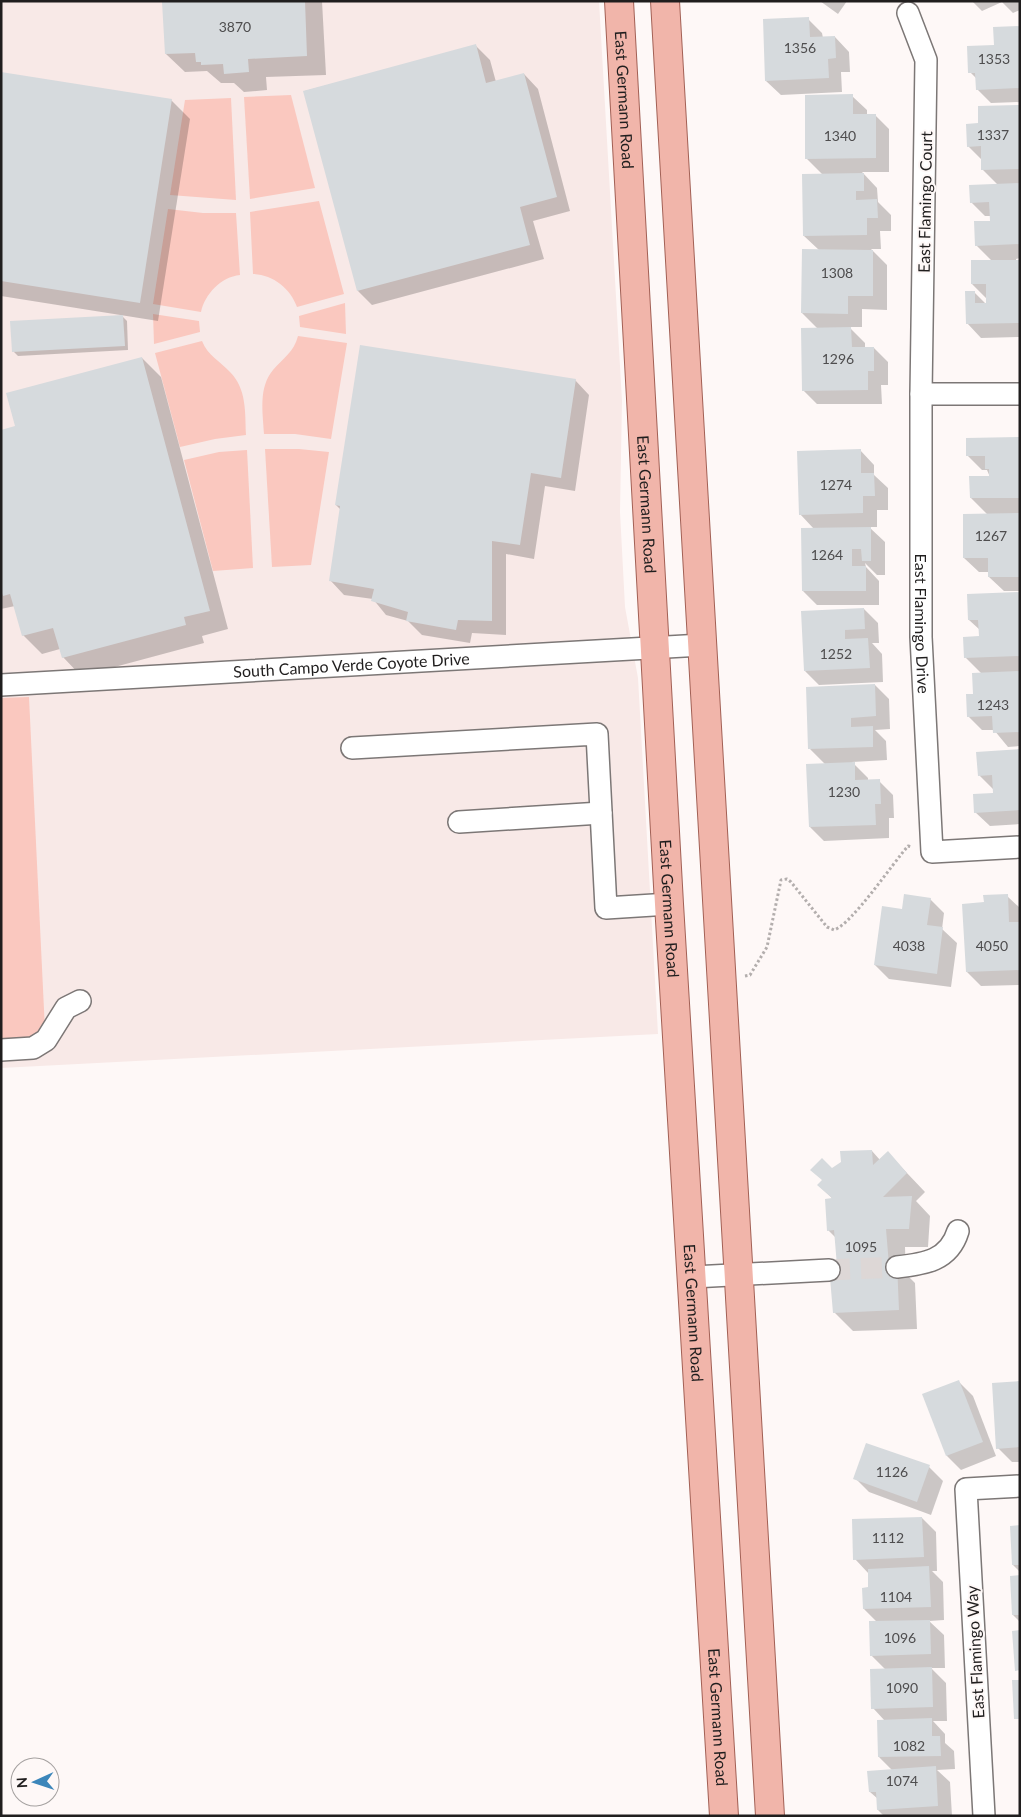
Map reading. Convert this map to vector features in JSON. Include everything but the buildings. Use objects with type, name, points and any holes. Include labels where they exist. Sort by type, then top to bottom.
[{"type":"main road","name":"East Germann Road","points":[[619,1],[669,904],[693,1277],[724,1816]]},
{"type":"main road","points":[[665,1],[737,1274],[770,1816]]},
{"type":"street","name":"East Flamingo Court","points":[[908,13],[926,60],[921,394]]},
{"type":"street","points":[[921,394],[1020,394]]},
{"type":"street","name":"East Flamingo Drive","points":[[921,394],[920,637],[932,852]]},
{"type":"street","name":"South Campo Verde Coyote Drive","points":[[1,685],[702,645]]},
{"type":"street","points":[[352,748],[597,734],[606,908],[669,904]]},
{"type":"street","points":[[458,822],[601,813]]},
{"type":"street","points":[[932,852],[1020,847]]},
{"type":"street","points":[[1,1050],[34,1048],[46,1040],[66,1008],[80,1001]]},
{"type":"street","points":[[897,1266],[920,1265],[938,1258],[954,1244],[958,1231]]},
{"type":"street","points":[[693,1277],[829,1270]]},
{"type":"street","name":"East Flamingo Way","points":[[984,1816],[966,1489],[1020,1486]]},
{"type":"path","points":[[720,977],[750,975],[761,961],[767,947],[781,880],[787,879],[828,927],[834,930],[840,928],[852,915],[908,846],[932,852]]},
{"type":"shaded area","points":[[1,1],[599,1],[622,401],[620,512],[625,607],[638,678],[658,1034],[1,1068]]},
{"type":"shaded area","points":[[291,95],[315,188],[250,199],[244,97]]},
{"type":"shaded area","points":[[231,98],[236,200],[170,195],[185,100]]},
{"type":"shaded area","points":[[319,201],[344,294],[297,307],[290,294],[280,284],[267,277],[253,274],[250,212]]},
{"type":"shaded area","points":[[168,209],[203,213],[236,213],[240,275],[226,279],[215,287],[206,299],[201,312],[153,304]]},
{"type":"shaded area","points":[[345,303],[346,334],[300,327],[299,316]]},
{"type":"shaded area","points":[[153,314],[199,321],[200,332],[154,344]]},
{"type":"shaded area","points":[[298,336],[347,343],[331,439],[295,434],[264,434],[262,409],[265,385],[273,370],[291,351]]},
{"type":"shaded area","points":[[202,341],[208,351],[230,372],[240,386],[245,410],[246,435],[215,439],[180,447],[155,353]]},
{"type":"shaded area","points":[[265,449],[299,449],[329,452],[311,565],[272,567]]},
{"type":"shaded area","points":[[247,450],[253,568],[213,571],[184,460],[219,452]]},
{"type":"shaded area","points":[[29,697],[46,1051],[1,1053],[1,698]]},
{"type":"tunnel","points":[[829,1270],[897,1267]]}]
